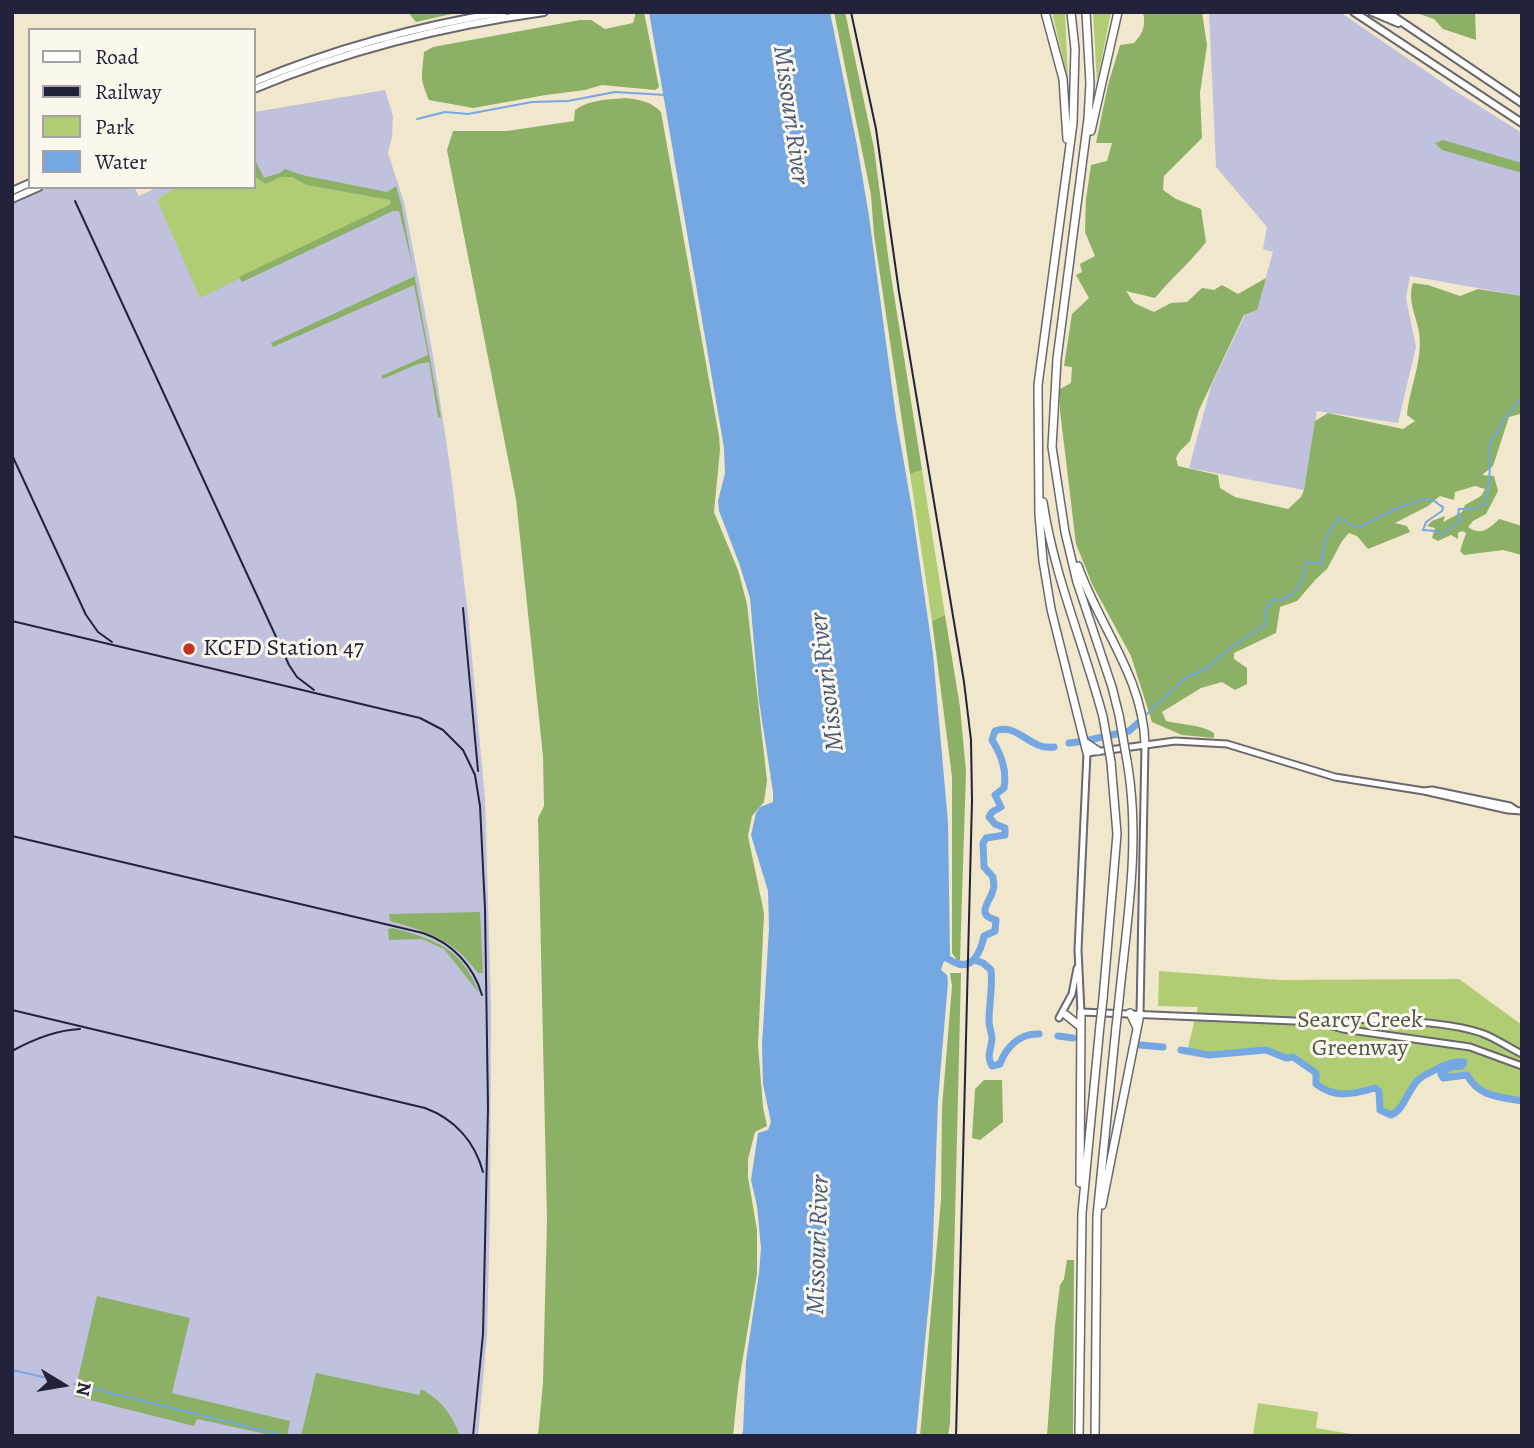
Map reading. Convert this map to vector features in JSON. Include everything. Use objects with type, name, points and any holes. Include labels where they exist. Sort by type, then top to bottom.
[{"type":"highway","points":[[1045,12],[1063,79],[1068,160]]},
{"type":"highway","points":[[1071,12],[1075,49],[1074,96],[1038,385],[1039,514],[1045,580],[1087,753]]},
{"type":"highway","points":[[1086,12],[1090,83],[1085,159],[1054,392],[1052,447],[1065,532],[1077,582],[1119,715],[1132,816],[1132,869],[1100,1179],[1096,1254],[1095,1436]]},
{"type":"highway","points":[[1085,159],[1118,12]]},
{"type":"highway","points":[[1039,481],[1053,556],[1103,717],[1111,762],[1117,834],[1083,1198],[1079,1436]]},
{"type":"highway","points":[[1065,532],[1088,592],[1129,674],[1142,715],[1145,744]]},
{"type":"highway","points":[[1084,739],[1088,746],[1098,751]]},
{"type":"highway","points":[[1081,1012],[1080,1184],[1083,1198]]},
{"type":"highway","points":[[1130,1013],[1137,1028]]},
{"type":"highway","points":[[1096,1254],[1109,1162],[1140,1014]]},
{"type":"highway","points":[[1062,1017],[1081,1027]]},
{"type":"main road","points":[[256,81],[432,26],[504,12]]},
{"type":"main road","points":[[256,88],[356,49],[477,23],[544,12]]},
{"type":"main road","points":[[1354,12],[1522,123]]},
{"type":"main road","points":[[1372,12],[1406,26]]},
{"type":"main road","points":[[1387,12],[1522,103]]},
{"type":"main road","points":[[12,191],[28,184]]},
{"type":"main road","points":[[12,199],[34,189]]},
{"type":"main road","points":[[1519,811],[1424,791],[1335,777],[1227,744],[1175,741],[1087,753],[1078,962],[1081,1012],[1318,1023],[1470,1047],[1522,1066]]},
{"type":"main road","points":[[1140,1014],[1145,744]]},
{"type":"main road","points":[[1062,1017],[1072,994],[1078,962]]},
{"type":"main road","points":[[1139,1000],[1157,1014]]},
{"type":"main road","points":[[1318,1023],[1335,1020],[1385,1021],[1453,1027],[1484,1034],[1522,1054]]},
{"type":"shaded area","points":[[1209,12],[1340,12],[1449,87],[1522,133],[1522,296],[1410,276],[1406,298],[1416,347],[1398,423],[1317,411],[1304,490],[1189,468],[1211,386],[1245,315],[1257,309],[1273,252],[1263,249],[1267,227],[1216,167]]},
{"type":"shaded area","points":[[385,90],[393,116],[388,153],[404,202],[433,355],[450,466],[468,614],[485,799],[491,1006],[490,1216],[487,1335],[478,1436],[12,1436],[12,204],[45,189],[135,189],[139,196],[154,189],[256,189],[256,112]]},
{"type":"green space","points":[[408,12],[460,12],[416,22]]},
{"type":"green space","points":[[636,12],[644,12],[659,87],[655,90],[602,85],[473,108],[429,100],[422,76],[424,52],[433,47],[580,20],[591,20],[605,29],[633,23]]},
{"type":"green space","points":[[834,12],[845,12],[874,148],[889,263],[922,470],[910,474],[874,235],[871,195]]},
{"type":"green space","points":[[1052,12],[1065,12],[1068,80]]},
{"type":"green space","points":[[1093,12],[1111,12],[1097,82]]},
{"type":"green space","points":[[1143,12],[1202,12],[1207,45],[1200,93],[1202,138],[1164,176],[1163,190],[1176,199],[1201,209],[1206,242],[1155,298],[1126,291],[1134,303],[1154,312],[1171,303],[1187,302],[1202,288],[1214,290],[1222,285],[1238,294],[1266,278],[1257,310],[1244,315],[1199,410],[1190,441],[1176,458],[1178,466],[1218,475],[1220,488],[1235,497],[1288,509],[1301,497],[1304,490],[1315,421],[1328,413],[1403,429],[1415,421],[1407,415],[1420,343],[1411,301],[1413,283],[1460,296],[1478,289],[1522,296],[1522,410],[1520,414],[1509,417],[1493,466],[1482,475],[1494,476],[1498,491],[1486,514],[1468,527],[1477,531],[1485,530],[1499,519],[1522,526],[1522,555],[1503,550],[1464,555],[1460,551],[1466,533],[1462,531],[1458,533],[1458,539],[1451,535],[1438,541],[1432,538],[1435,528],[1427,526],[1432,521],[1445,516],[1443,522],[1462,512],[1465,505],[1481,496],[1485,489],[1475,486],[1455,492],[1454,500],[1440,496],[1428,506],[1395,523],[1407,526],[1410,532],[1368,549],[1357,536],[1349,533],[1327,569],[1297,601],[1280,607],[1276,633],[1234,653],[1234,659],[1247,668],[1247,684],[1235,690],[1222,682],[1201,688],[1162,712],[1166,721],[1203,728],[1214,733],[1214,738],[1182,735],[1152,722],[1131,656],[1093,586],[1076,544],[1060,411],[1060,389],[1071,383],[1072,367],[1064,366],[1072,314],[1089,298],[1076,275],[1082,272],[1080,264],[1095,256],[1085,232],[1091,165],[1107,161],[1112,143],[1096,143],[1108,85],[1120,45],[1134,43],[1142,32]]},
{"type":"green space","points":[[1414,12],[1475,12],[1476,40],[1443,29],[1434,19]]},
{"type":"green space","points":[[626,98],[653,105],[661,112],[719,436],[714,512],[738,570],[747,604],[767,780],[764,802],[752,816],[748,836],[764,913],[758,1045],[767,1126],[755,1132],[748,1159],[748,1177],[757,1230],[757,1274],[738,1387],[733,1436],[538,1436],[543,1383],[547,1220],[538,818],[544,806],[543,756],[516,499],[447,150],[453,131],[507,131],[574,121],[575,110],[586,104]]},
{"type":"green space","points":[[1443,140],[1522,163],[1522,173],[1442,150],[1435,143]]},
{"type":"green space","points":[[256,162],[264,178],[285,169],[302,175],[387,192],[396,186],[413,269],[399,211],[393,211],[242,282],[239,277],[391,204],[390,200],[307,185],[292,177],[280,177],[266,184],[256,177]]},
{"type":"green space","points":[[256,177],[266,184],[280,177],[292,177],[307,185],[390,200],[392,204],[200,298],[158,202],[159,198],[174,189],[256,189]]},
{"type":"green space","points":[[415,276],[441,418],[438,417],[429,362],[383,379],[381,376],[428,355],[414,285],[273,347],[271,343]]},
{"type":"green space","points":[[922,470],[945,615],[932,621],[910,474]]},
{"type":"green space","points":[[945,615],[960,707],[966,772],[960,960],[952,953],[952,777],[932,621]]},
{"type":"green space","points":[[480,912],[483,973],[478,973],[459,952],[439,938],[390,921],[389,914]]},
{"type":"green space","points":[[388,929],[421,936],[445,948],[464,965],[479,993],[444,949],[422,939],[389,940]]},
{"type":"green space","name":"Searcy Creek Greenway","points":[[1159,971],[1279,980],[1459,979],[1522,1025],[1522,1101],[1484,1092],[1477,1088],[1467,1075],[1443,1078],[1441,1074],[1451,1067],[1462,1065],[1463,1062],[1456,1062],[1420,1078],[1400,1109],[1391,1115],[1380,1110],[1379,1091],[1375,1088],[1352,1094],[1330,1092],[1316,1084],[1316,1073],[1293,1057],[1286,1058],[1266,1050],[1209,1055],[1187,1051],[1198,1007],[1158,1006]]},
{"type":"green space","points":[[950,973],[961,973],[950,1423],[948,1436],[920,1436],[941,1200],[942,1108],[952,986]]},
{"type":"green space","points":[[984,1080],[1002,1080],[1003,1122],[980,1140],[972,1138],[975,1089]]},
{"type":"green space","points":[[1067,1260],[1074,1260],[1073,1436],[1047,1436],[1055,1325],[1060,1285],[1064,1279]]},
{"type":"green space","points":[[97,1296],[190,1318],[172,1393],[290,1421],[287,1436],[275,1436],[197,1419],[194,1426],[74,1396]]},
{"type":"green space","points":[[316,1373],[419,1395],[421,1389],[445,1408],[460,1436],[301,1436]]},
{"type":"green space","points":[[1258,1403],[1318,1412],[1316,1428],[1363,1436],[1253,1436]]},
{"type":"water","name":"Missouri River","points":[[649,12],[830,12],[857,145],[933,654],[948,822],[950,957],[944,961],[941,970],[947,975],[948,982],[938,1100],[932,1270],[916,1436],[740,1436],[743,1432],[746,1361],[761,1248],[757,1206],[751,1180],[758,1133],[768,1130],[771,1122],[763,1084],[762,1045],[769,928],[768,891],[751,835],[756,813],[760,807],[773,802],[773,792],[759,701],[750,598],[719,511],[718,501],[725,473],[724,448]]},
{"type":"waterway","points":[[417,119],[445,112],[468,114],[532,102],[568,101],[615,92],[665,95]]},
{"type":"waterway","points":[[1147,714],[1185,678],[1208,668],[1231,647],[1266,624],[1265,611],[1273,600],[1282,600],[1297,589],[1306,562],[1322,564],[1326,539],[1340,518],[1357,528],[1406,505],[1426,499],[1433,500],[1443,507],[1442,511],[1426,522],[1423,530],[1442,534],[1462,519],[1458,515],[1459,509],[1482,506],[1489,486],[1491,439],[1522,397]]},
{"type":"waterway","points":[[1089,740],[1129,731],[1138,723]]},
{"type":"waterway","points":[[943,957],[961,964],[971,962],[978,953],[984,936],[995,931],[996,920],[989,918],[985,911],[994,885],[993,877],[984,867],[983,843],[986,838],[1005,835],[1005,828],[995,824],[989,817],[1001,807],[995,795],[1004,788],[1005,782],[1002,763],[992,740],[995,731],[1011,730],[1038,745],[1054,747]]},
{"type":"waterway","points":[[1069,743],[1078,742]]},
{"type":"waterway","points":[[975,960],[991,970],[989,1021],[992,1039],[989,1056],[992,1066],[1000,1064],[1006,1052],[1020,1039],[1039,1034]]},
{"type":"waterway","points":[[1058,1036],[1073,1038]]},
{"type":"waterway","points":[[1140,1045],[1163,1047]]},
{"type":"waterway","points":[[1181,1050],[1209,1055],[1266,1050],[1286,1058],[1293,1057],[1316,1073],[1316,1084],[1330,1092],[1352,1093],[1375,1088],[1379,1091],[1380,1110],[1391,1115],[1400,1109],[1420,1078],[1457,1062],[1464,1062],[1462,1066],[1451,1067],[1441,1074],[1443,1078],[1467,1075],[1477,1088],[1484,1092],[1522,1101]]},
{"type":"waterway","points":[[12,1370],[61,1381]]},
{"type":"waterway","points":[[74,1384],[278,1434]]},
{"type":"railway","points":[[851,12],[876,129],[899,292],[964,682],[971,740],[972,800],[956,1436]]},
{"type":"railway","points":[[75,201],[289,665],[297,677],[314,690]]},
{"type":"railway","points":[[12,455],[86,615],[98,632],[112,642]]},
{"type":"railway","points":[[463,608],[478,771]]},
{"type":"railway","points":[[12,621],[420,718],[443,730],[463,750],[475,775],[480,806],[485,909],[488,1107],[483,1334],[473,1436]]},
{"type":"railway","points":[[12,836],[423,933],[460,956],[473,974],[482,995]]},
{"type":"railway","points":[[12,1010],[425,1108],[446,1118],[462,1133],[475,1151],[483,1172]]},
{"type":"railway","points":[[12,1051],[45,1036],[80,1029]]},
{"type":"place","name":"KCFD Station 47","points":[[189,649]]}]
